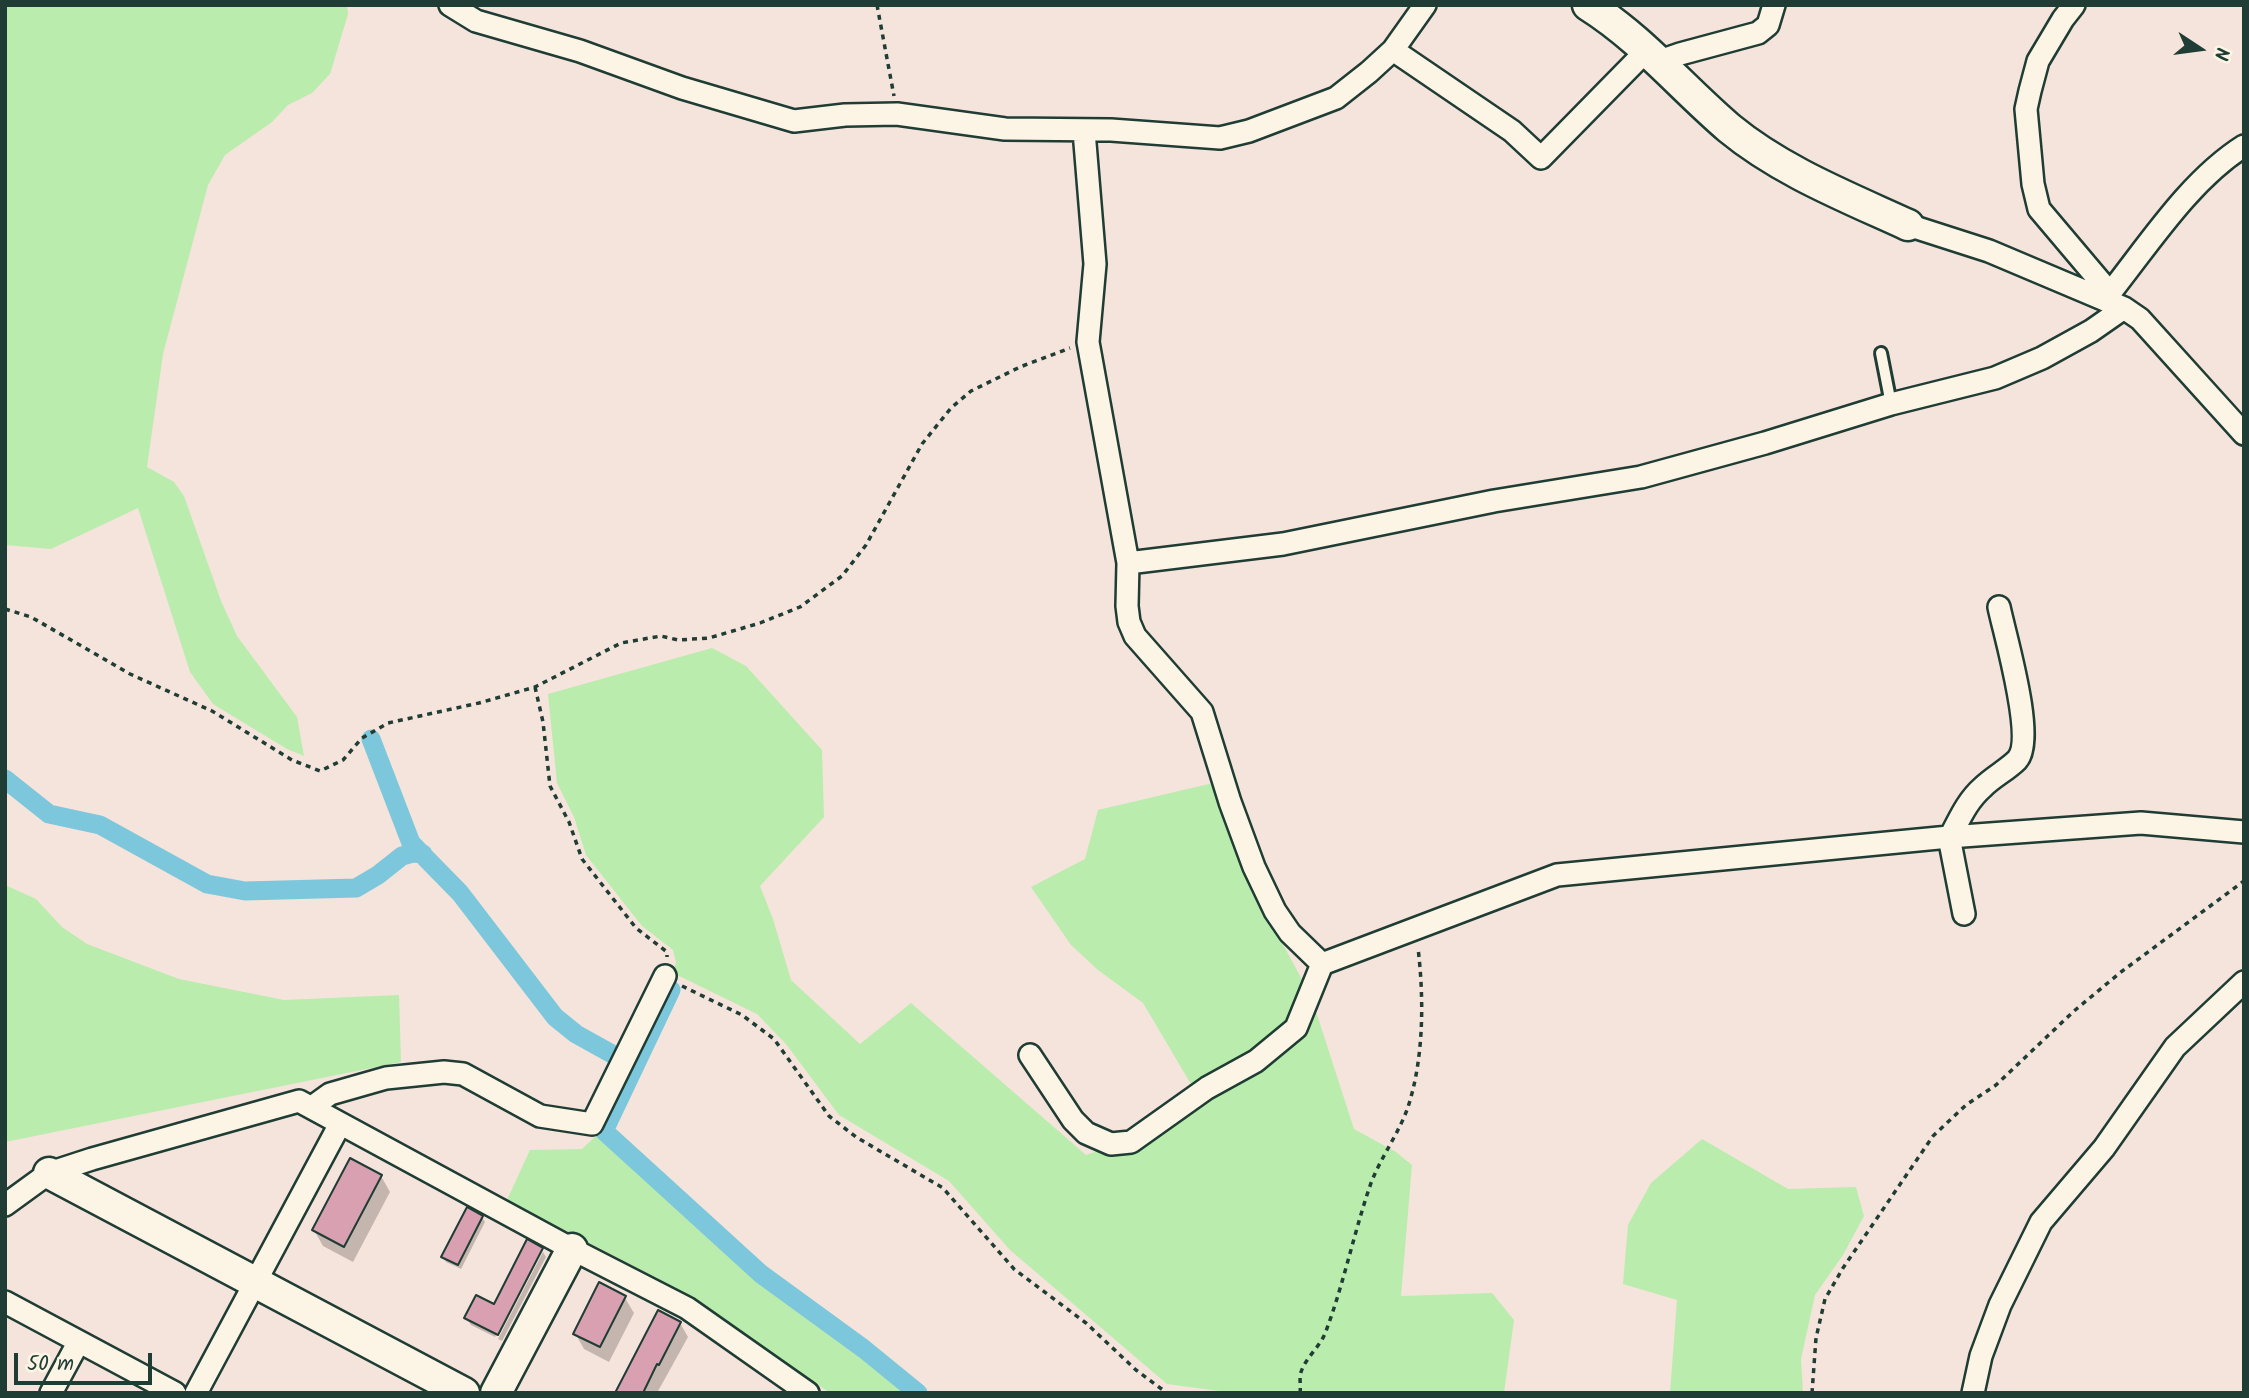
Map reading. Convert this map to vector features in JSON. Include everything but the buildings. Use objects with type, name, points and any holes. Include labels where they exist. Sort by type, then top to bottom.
[{"type":"street","points":[[450,5],[476,21],[580,51],[682,88],[794,121],[845,115],[897,114],[1005,129],[1111,130],[1220,138],[1249,131],[1336,98],[1393,50],[1425,5]]},
{"type":"street","points":[[1588,5],[1622,28],[1730,129],[1772,158],[1908,225],[1989,251],[2114,301],[2140,319],[2244,434]]},
{"type":"street","points":[[1393,50],[1512,131],[1541,158],[1653,56],[1680,54],[1758,33],[1768,25],[1774,5]]},
{"type":"street","points":[[2074,5],[2046,45],[2038,61],[2030,91],[2026,109],[2033,184],[2039,209],[2114,301]]},
{"type":"street","points":[[1084,131],[1095,264],[1087,342],[1128,563],[1126,606],[1129,622],[1135,636],[1202,712],[1254,867],[1275,911],[1290,933],[1322,964]]},
{"type":"street","points":[[1128,563],[1283,544],[1494,500],[1641,477],[1765,443],[1891,404],[1995,378],[2082,337],[2114,301],[2186,199],[2217,166],[2244,146]]},
{"type":"street","points":[[1964,914],[1950,837],[1965,806],[2018,758],[2024,743],[2024,722],[1999,607]]},
{"type":"street","points":[[1030,1055],[1073,1120],[1086,1133],[1111,1144],[1131,1142],[1207,1088],[1256,1061],[1296,1028],[1322,964],[1557,875],[1950,837],[2141,823],[2244,832]]},
{"type":"street","points":[[312,1108],[330,1094],[375,1081],[444,1072],[463,1074],[540,1115],[592,1124],[665,976]]},
{"type":"street","points":[[1973,1393],[1981,1356],[2000,1305],[2041,1222],[2104,1148],[2175,1047],[2244,982]]},
{"type":"street","points":[[5,1205],[49,1173],[299,1101],[687,1308],[808,1393]]},
{"type":"street","points":[[196,1393],[341,1124]]},
{"type":"street","points":[[49,1173],[464,1393]]},
{"type":"street","points":[[496,1393],[572,1249]]},
{"type":"street","points":[[5,1302],[176,1393]]},
{"type":"street","points":[[51,1393],[78,1343]]},
{"type":"lane","points":[[1881,353],[1891,404]]},
{"type":"path","points":[[877,5],[897,114]]},
{"type":"path","points":[[5,610],[31,617],[130,674],[212,711],[292,760],[320,771],[344,760],[362,738],[388,723],[535,687],[621,643],[661,636],[678,640],[709,638],[760,623],[800,607],[842,576],[866,545],[922,444],[951,408],[971,391],[1020,367],[1087,342]]},
{"type":"path","points":[[535,687],[543,722],[550,786],[569,822],[582,859],[636,928],[667,952],[665,976],[742,1015],[774,1039],[830,1116],[856,1137],[943,1188],[1014,1269],[1086,1323],[1136,1370],[1167,1393]]},
{"type":"path","points":[[1812,1393],[1814,1351],[1825,1299],[1843,1268],[1933,1136],[1966,1105],[1996,1085],[2093,996],[2244,881]]},
{"type":"path","points":[[1300,1393],[1300,1375],[1325,1334],[1354,1233],[1373,1179],[1389,1150],[1412,1093],[1423,1015],[1416,929]]},
{"type":"green space","points":[[5,5],[347,5],[348,14],[330,74],[312,93],[288,105],[272,122],[225,155],[208,185],[163,354],[147,467],[174,482],[184,496],[221,601],[237,636],[297,717],[304,756],[287,749],[213,704],[190,672],[138,508],[51,549],[5,545]]},
{"type":"green space","points":[[712,648],[746,666],[822,750],[824,817],[760,886],[791,980],[860,1044],[911,1003],[1086,1155],[1115,1145],[1198,1096],[1143,1003],[1098,970],[1071,945],[1031,887],[1085,859],[1098,810],[1213,783],[1244,873],[1311,996],[1354,1129],[1396,1152],[1412,1165],[1401,1296],[1492,1293],[1514,1320],[1504,1393],[1234,1393],[1167,1384],[1010,1250],[949,1181],[839,1115],[786,1044],[757,1014],[673,973],[676,962],[673,950],[642,926],[586,855],[574,817],[557,783],[548,694]]},
{"type":"green space","points":[[5,885],[36,899],[62,927],[87,944],[179,979],[284,1000],[399,995],[401,1062],[5,1142]]},
{"type":"green space","points":[[599,1133],[758,1277],[865,1355],[910,1393],[830,1393],[694,1298],[507,1200],[530,1150],[582,1149]]},
{"type":"green space","points":[[1702,1139],[1788,1189],[1856,1187],[1864,1216],[1843,1255],[1815,1295],[1801,1359],[1803,1393],[1670,1393],[1677,1300],[1623,1284],[1628,1225],[1651,1183]]},
{"type":"waterway","points":[[371,739],[411,843],[460,893],[555,1017],[576,1034],[612,1054]]},
{"type":"waterway","points":[[5,779],[49,814],[100,825],[207,884],[245,891],[356,888],[402,856],[423,854]]},
{"type":"waterway","points":[[671,990],[604,1131],[761,1274],[864,1349],[918,1393]]}]
